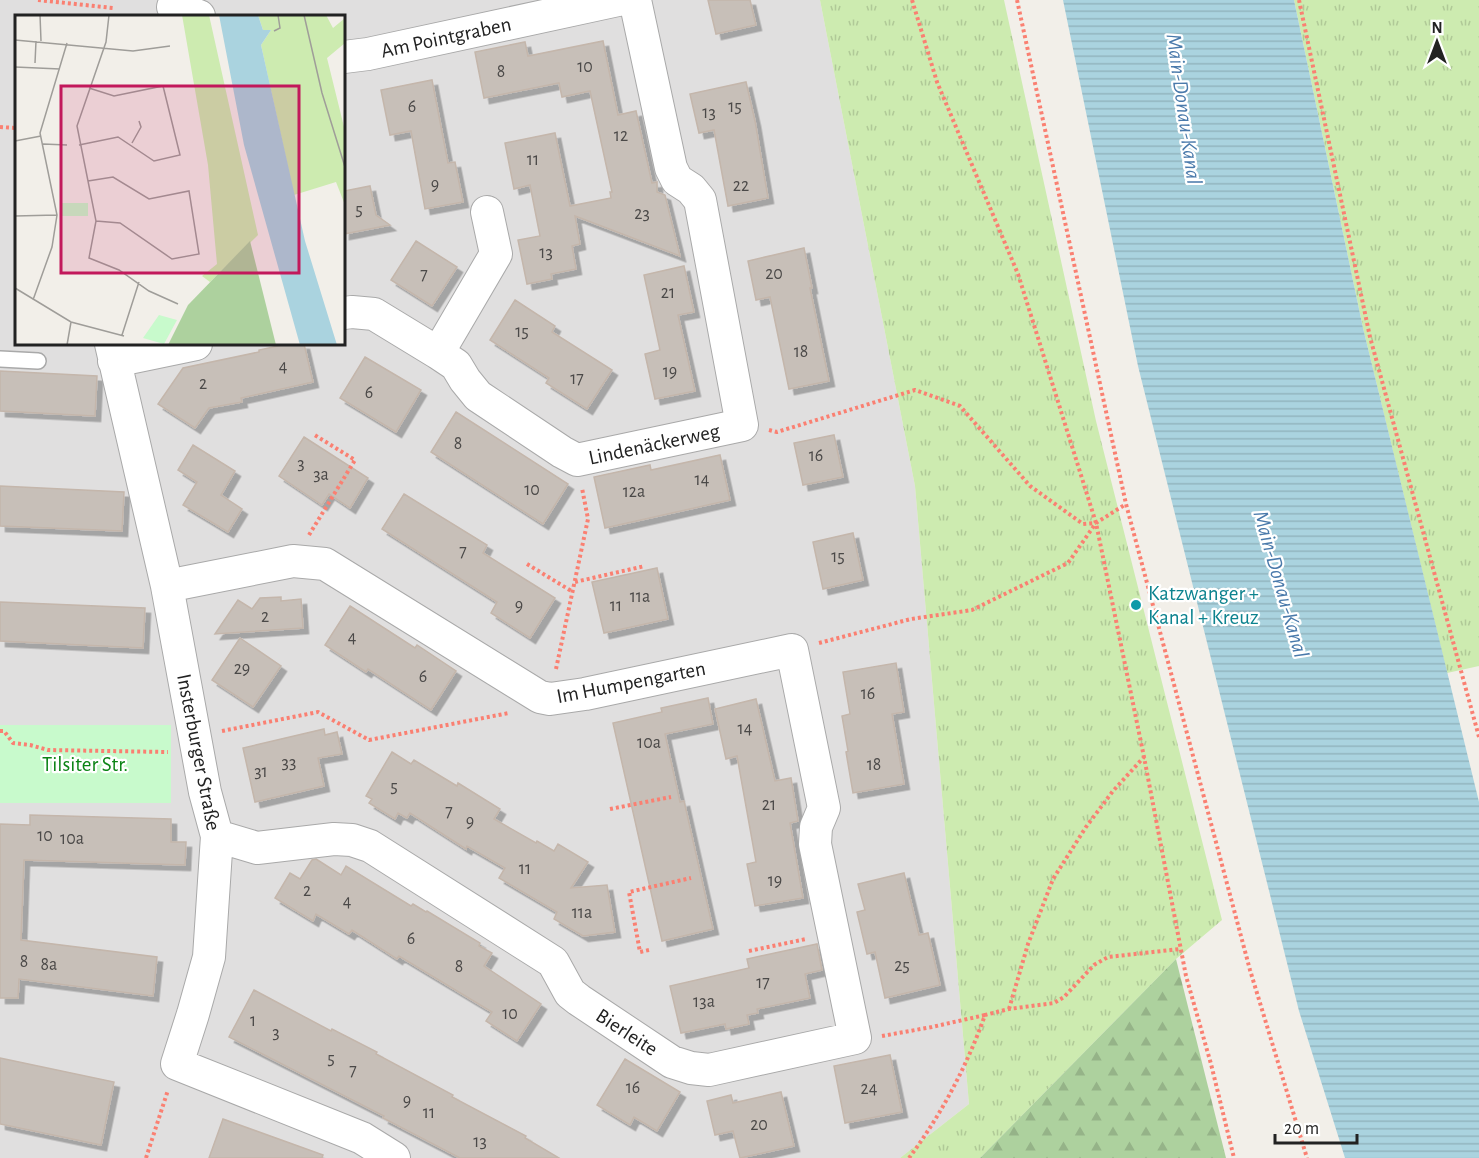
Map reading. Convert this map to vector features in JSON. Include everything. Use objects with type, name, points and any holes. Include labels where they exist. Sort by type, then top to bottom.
[{"type":"street","name":"Am Pointgraben","points":[[345,57],[368,54],[618,0]]},
{"type":"street","name":"Lindenäckerweg","points":[[345,313],[374,314],[438,353],[456,365],[478,396],[577,460],[742,425],[700,200],[691,189],[677,180],[671,168],[635,0]]},
{"type":"street","points":[[438,353],[496,254],[487,212]]},
{"type":"street","points":[[113,352],[186,345]]},
{"type":"street","name":"Insterburger Straße","points":[[113,352],[167,586],[205,792],[217,836],[209,957],[194,1014],[177,1064]]},
{"type":"street","name":"Im Humpengarten","points":[[167,586],[293,561],[325,564],[545,698],[585,694],[792,650]]},
{"type":"street","points":[[792,650],[824,808],[816,827],[815,844],[855,1038]]},
{"type":"street","name":"Bierleite","points":[[217,836],[257,848],[334,838],[352,840],[370,846],[553,962],[570,993],[579,1000],[672,1062],[690,1068],[709,1070],[855,1038]]},
{"type":"street","points":[[177,1064],[362,1138],[394,1158]]},
{"type":"lane","points":[[0,359],[38,361]]},
{"type":"path","points":[[38,0],[113,8]]},
{"type":"path","points":[[912,0],[937,82],[1018,274],[1096,523],[1144,757],[1180,949],[1234,1158]]},
{"type":"path","points":[[1017,0],[1126,504],[1250,970],[1307,1158]]},
{"type":"path","points":[[1299,0],[1370,337],[1479,737]]},
{"type":"path","points":[[0,127],[15,128]]},
{"type":"path","points":[[742,425],[777,432],[915,390],[960,406],[1029,486],[1083,524],[1096,523]]},
{"type":"path","points":[[293,561],[355,460],[313,434]]},
{"type":"path","points":[[0,731],[4,730],[12,743],[48,750],[196,745],[318,712],[369,740],[522,711],[545,698],[573,592],[588,519],[577,460]]},
{"type":"path","points":[[792,650],[911,619],[972,610],[1068,563],[1096,523],[1126,504]]},
{"type":"path","points":[[526,564],[573,592]]},
{"type":"path","points":[[575,582],[645,566]]},
{"type":"path","points":[[1009,1010],[1028,944],[1053,879],[1086,827],[1113,791],[1144,757]]},
{"type":"path","points":[[610,809],[671,797]]},
{"type":"path","points":[[649,950],[640,952],[629,892],[691,878]]},
{"type":"path","points":[[749,951],[833,933]]},
{"type":"path","points":[[855,1038],[883,1036],[1054,1003],[1064,997],[1094,965],[1108,957],[1180,949]]},
{"type":"path","points":[[909,1158],[941,1111],[978,1035],[985,1015]]},
{"type":"path","points":[[146,1158],[177,1064]]},
{"type":"shaded area","points":[[0,0],[820,0],[915,486],[969,1104],[900,1158],[0,1158]]},
{"type":"green space","points":[[820,0],[1004,0],[1096,421],[1222,920],[1176,959],[980,1158],[900,1158],[969,1104],[915,486]]},
{"type":"green space","points":[[1294,0],[1479,0],[1479,666],[1447,673],[1363,328]]},
{"type":"green space","name":"Tilsiter Str.","points":[[0,725],[171,725],[171,803],[0,803]]},
{"type":"green space","points":[[1176,959],[1226,1158],[980,1158]]},
{"type":"water","name":"Main-Donau-Kanal","points":[[1063,0],[1294,0],[1363,328],[1479,802],[1479,1158],[1345,1158],[1299,1011],[1138,366]]},
{"type":"building","points":[[708,0],[750,0],[756,25],[716,34]]},
{"type":"building","points":[[603,41],[618,115],[636,111],[652,183],[657,182],[657,192],[665,195],[680,256],[575,216],[580,244],[572,246],[576,269],[551,274],[552,279],[527,284],[518,240],[540,236],[530,185],[514,189],[505,143],[555,133],[570,206],[611,198],[610,192],[612,192],[590,91],[562,97],[559,83],[484,98],[475,52],[525,42],[528,56]]},
{"type":"building","points":[[432,80],[448,163],[455,162],[463,202],[425,209],[411,131],[390,135],[381,90]]},
{"type":"building","points":[[746,82],[768,198],[728,206],[714,130],[699,133],[690,94]]},
{"type":"building","points":[[370,186],[376,215],[390,225],[345,234],[345,191]]},
{"type":"building","points":[[416,241],[457,267],[432,306],[391,280]]},
{"type":"building","points":[[804,248],[829,381],[789,389],[770,297],[756,300],[748,261]]},
{"type":"building","points":[[684,266],[694,312],[678,315],[695,391],[655,399],[645,354],[660,350],[644,275]]},
{"type":"building","points":[[515,300],[555,326],[552,332],[612,370],[587,409],[546,383],[549,378],[490,340]]},
{"type":"building","points":[[282,345],[304,345],[313,382],[241,398],[242,402],[209,408],[195,428],[158,404],[183,368],[259,352],[259,350]]},
{"type":"building","points":[[365,357],[421,390],[396,432],[340,398]]},
{"type":"building","points":[[0,371],[97,376],[95,416],[0,411]]},
{"type":"building","points":[[456,412],[568,484],[543,524],[431,452]]},
{"type":"building","points":[[834,435],[843,477],[803,485],[794,443]]},
{"type":"building","points":[[304,437],[368,478],[350,508],[329,494],[322,505],[279,476]]},
{"type":"building","points":[[193,445],[235,471],[221,495],[242,509],[228,532],[183,505],[197,482],[178,470]]},
{"type":"building","points":[[720,455],[730,500],[605,528],[594,477],[650,465],[651,470]]},
{"type":"building","points":[[0,486],[124,492],[122,531],[0,526]]},
{"type":"building","points":[[404,494],[487,545],[483,553],[555,598],[530,638],[491,613],[497,602],[382,529]]},
{"type":"building","points":[[853,533],[863,580],[823,589],[813,542]]},
{"type":"building","points":[[657,568],[668,619],[604,633],[592,582]]},
{"type":"building","points":[[281,597],[281,601],[301,599],[303,628],[215,634],[238,600],[252,609],[260,598]]},
{"type":"building","points":[[0,602],[145,608],[143,648],[0,641]]},
{"type":"building","points":[[350,606],[415,648],[417,645],[456,671],[431,710],[368,669],[366,672],[325,645]]},
{"type":"building","points":[[240,638],[281,666],[253,707],[212,680]]},
{"type":"building","points":[[896,663],[904,712],[892,714],[904,784],[853,793],[842,716],[850,714],[843,672]]},
{"type":"building","points":[[708,698],[713,724],[665,734],[680,802],[684,801],[713,929],[662,941],[613,723],[662,712],[661,708]]},
{"type":"building","points":[[756,699],[775,781],[791,778],[798,821],[790,823],[803,898],[755,906],[747,864],[756,862],[737,756],[726,759],[715,709]]},
{"type":"building","points":[[324,729],[325,735],[337,732],[342,754],[318,758],[324,786],[255,802],[243,748]]},
{"type":"building","points":[[392,752],[411,764],[414,760],[457,786],[458,783],[500,809],[494,819],[536,843],[537,841],[554,851],[558,844],[588,862],[571,888],[607,885],[615,932],[583,936],[554,919],[557,912],[499,878],[505,868],[467,846],[466,849],[410,813],[407,818],[398,813],[395,819],[369,803],[372,799],[366,796]]},
{"type":"building","points":[[30,815],[171,819],[171,842],[186,842],[185,865],[24,860],[21,940],[157,957],[153,996],[19,979],[18,998],[0,998],[0,824],[30,825]]},
{"type":"building","points":[[316,859],[341,875],[346,866],[411,906],[413,904],[427,911],[480,943],[479,946],[492,953],[484,966],[541,1004],[517,1041],[486,1021],[492,1012],[399,956],[397,959],[352,930],[349,934],[316,914],[313,921],[275,898],[290,873],[300,879],[312,860]]},
{"type":"building","points":[[904,873],[919,935],[928,933],[940,985],[885,998],[875,952],[867,954],[857,912],[865,910],[858,884]]},
{"type":"building","points":[[817,944],[822,970],[805,974],[810,998],[757,1009],[758,1013],[747,1015],[749,1024],[726,1029],[725,1024],[681,1033],[670,986],[749,968],[747,959]]},
{"type":"building","points":[[254,990],[331,1031],[332,1029],[377,1052],[376,1054],[453,1095],[452,1097],[526,1136],[525,1138],[559,1158],[460,1158],[383,1118],[384,1116],[229,1037]]},
{"type":"building","points":[[890,1055],[902,1112],[845,1123],[834,1066]]},
{"type":"building","points":[[0,1058],[114,1082],[101,1145],[0,1124]]},
{"type":"building","points":[[625,1059],[680,1092],[657,1131],[634,1117],[630,1125],[597,1105]]},
{"type":"building","points":[[781,1092],[794,1146],[740,1158],[733,1131],[715,1135],[707,1101],[731,1095],[733,1103]]},
{"type":"building","points":[[223,1119],[323,1155],[322,1158],[209,1158]]},
{"type":"place","name":"Katzwanger + Kanal + Kreuz","points":[[1136,605]]}]
